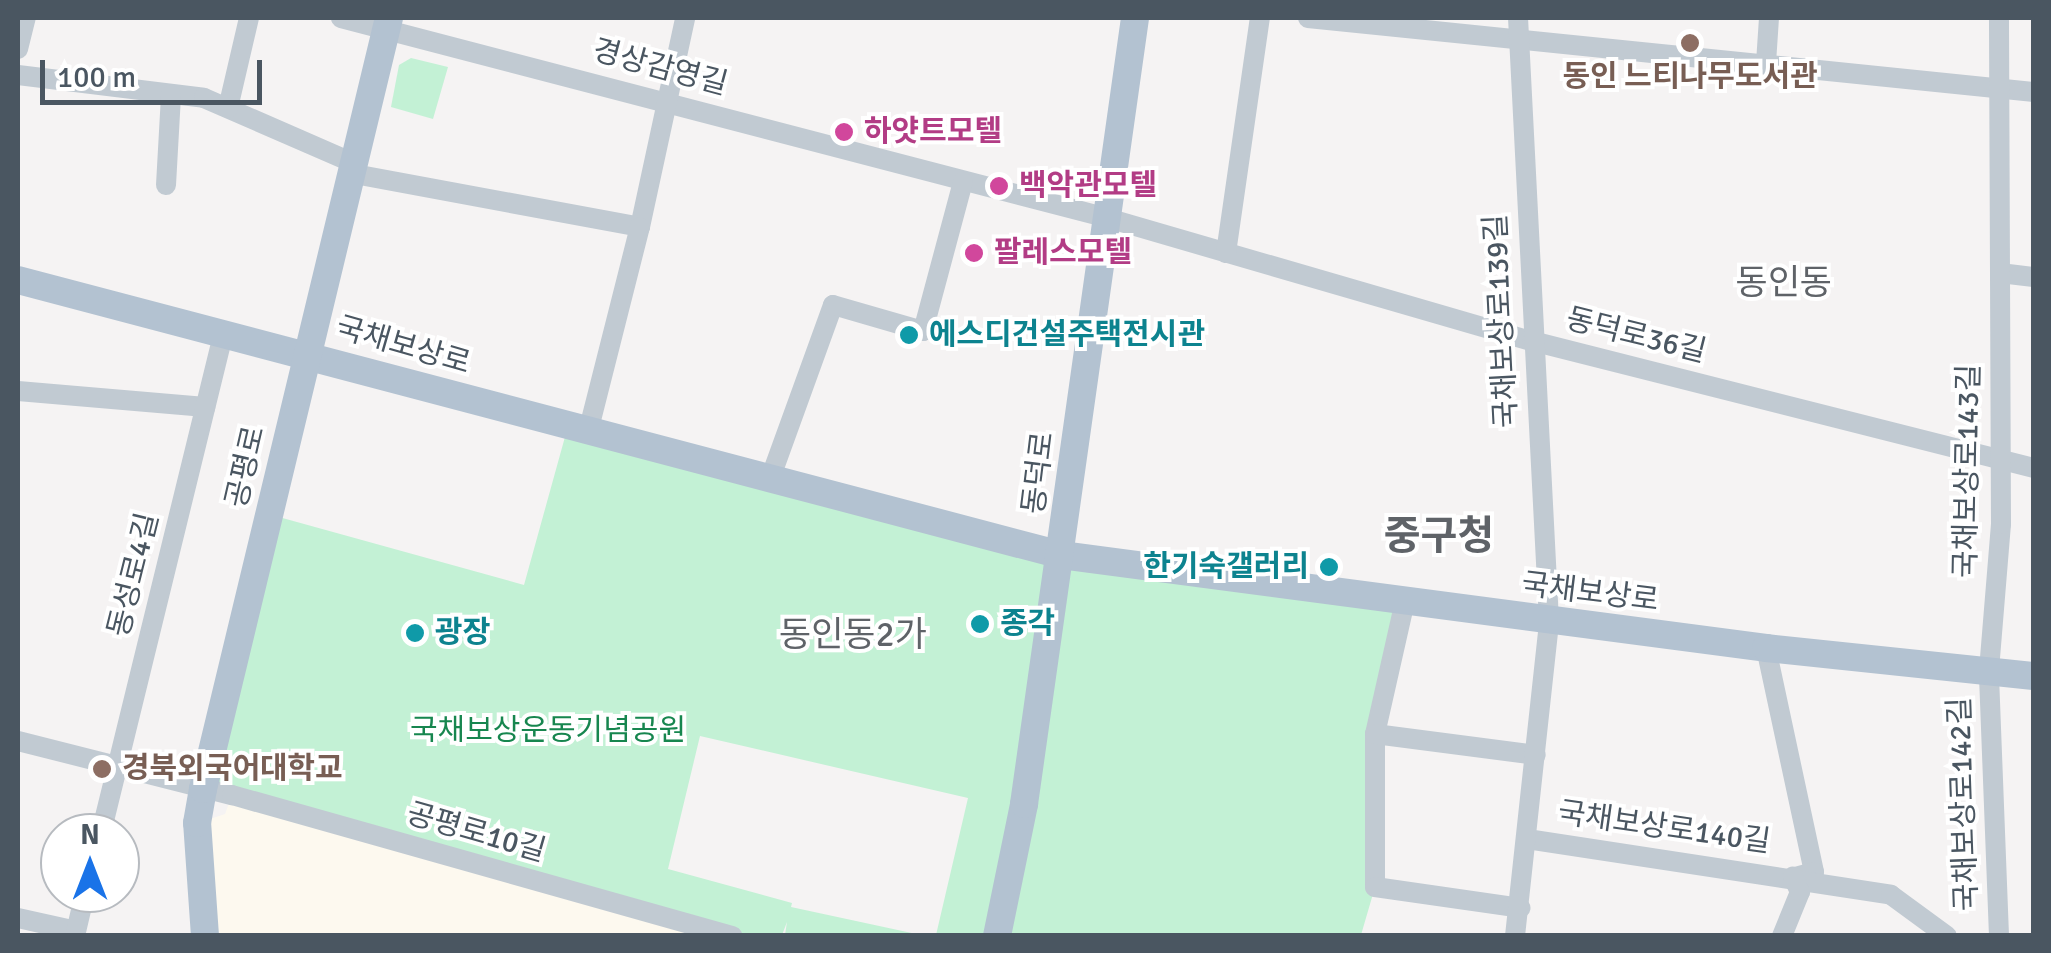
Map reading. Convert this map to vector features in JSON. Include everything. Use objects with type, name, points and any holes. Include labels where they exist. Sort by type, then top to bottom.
[{"type":"main road","name":"동덕로","points":[[997,936],[1024,804],[1135,18]]},
{"type":"main road","name":"공평로","points":[[204,936],[197,824],[203,789],[305,352],[388,24]]},
{"type":"main road","name":"국채보상로","points":[[18,280],[305,352],[588,432],[1061,555],[1766,648],[2034,676]]},
{"type":"street","points":[[18,49],[26,18]]},
{"type":"street","points":[[228,108],[248,18]]},
{"type":"street","name":"경상감영길","points":[[341,18],[388,24],[1104,217]]},
{"type":"street","points":[[588,432],[640,227],[685,18]]},
{"type":"street","points":[[1226,253],[1260,18]]},
{"type":"street","points":[[1308,18],[1518,27],[1766,63],[2034,92]]},
{"type":"street","points":[[1766,63],[1769,18]]},
{"type":"street","name":"국채보상로143길","points":[[1988,670],[2002,524],[1999,18]]},
{"type":"street","name":"국채보상로139길","points":[[1518,27],[1549,621]]},
{"type":"street","points":[[18,75],[204,98],[350,168],[640,227]]},
{"type":"street","points":[[166,185],[171,94]]},
{"type":"street","points":[[770,479],[832,305],[923,331],[963,182]]},
{"type":"street","name":"동덕로36길","points":[[1104,217],[1532,341],[2034,468]]},
{"type":"street","points":[[2000,273],[2034,277]]},
{"type":"street","name":"동성로4길","points":[[106,813],[224,331]]},
{"type":"street","points":[[18,391],[205,408]]},
{"type":"street","points":[[1405,601],[1374,734],[1374,887],[1520,908]]},
{"type":"street","name":"국채보상로140길","points":[[1515,936],[1549,621]]},
{"type":"street","points":[[1766,648],[1814,872],[1793,877],[1800,892],[1782,936]]},
{"type":"street","name":"국채보상로142길","points":[[1988,670],[1998,936]]},
{"type":"street","points":[[1374,734],[1536,756]]},
{"type":"street","name":"공평로10길","points":[[18,741],[732,936]]},
{"type":"street","name":"국채보상로140길","points":[[1527,839],[1793,877]]},
{"type":"street","name":"국채보상로142길","points":[[1793,877],[1892,894],[1947,936]]},
{"type":"street","points":[[18,918],[75,933]]},
{"type":"shaded area","points":[[232,795],[756,935],[209,935],[204,821],[225,814]]},
{"type":"green space","points":[[411,58],[448,67],[433,119],[391,107],[399,65]]},
{"type":"green space","name":"국채보상운동기념공원","points":[[568,426],[1061,555],[1405,601],[1375,734],[1375,887],[1361,935],[936,935],[968,798],[700,736],[668,869],[792,903],[791,907],[921,935],[785,935],[787,922],[782,935],[734,935],[203,789],[268,514],[524,585]]},
{"type":"place","name":"동인 느티나무도서관","points":[[1690,43]]},
{"type":"place","name":"하얏트모텔","points":[[844,132]]},
{"type":"place","name":"백악관모텔","points":[[999,186]]},
{"type":"place","name":"팔레스모텔","points":[[974,253]]},
{"type":"place","name":"에스디건설주택전시관","points":[[909,335]]},
{"type":"place","name":"한기숙갤러리","points":[[1329,567]]},
{"type":"place","name":"종각","points":[[980,624]]},
{"type":"place","name":"광장","points":[[415,633]]},
{"type":"place","name":"경북외국어대학교","points":[[102,769]]},
{"type":"district","name":"동인동","points":[[1784,283]]},
{"type":"district","name":"중구청","points":[[1439,536]]},
{"type":"district","name":"동인동2가","points":[[853,635]]}]
